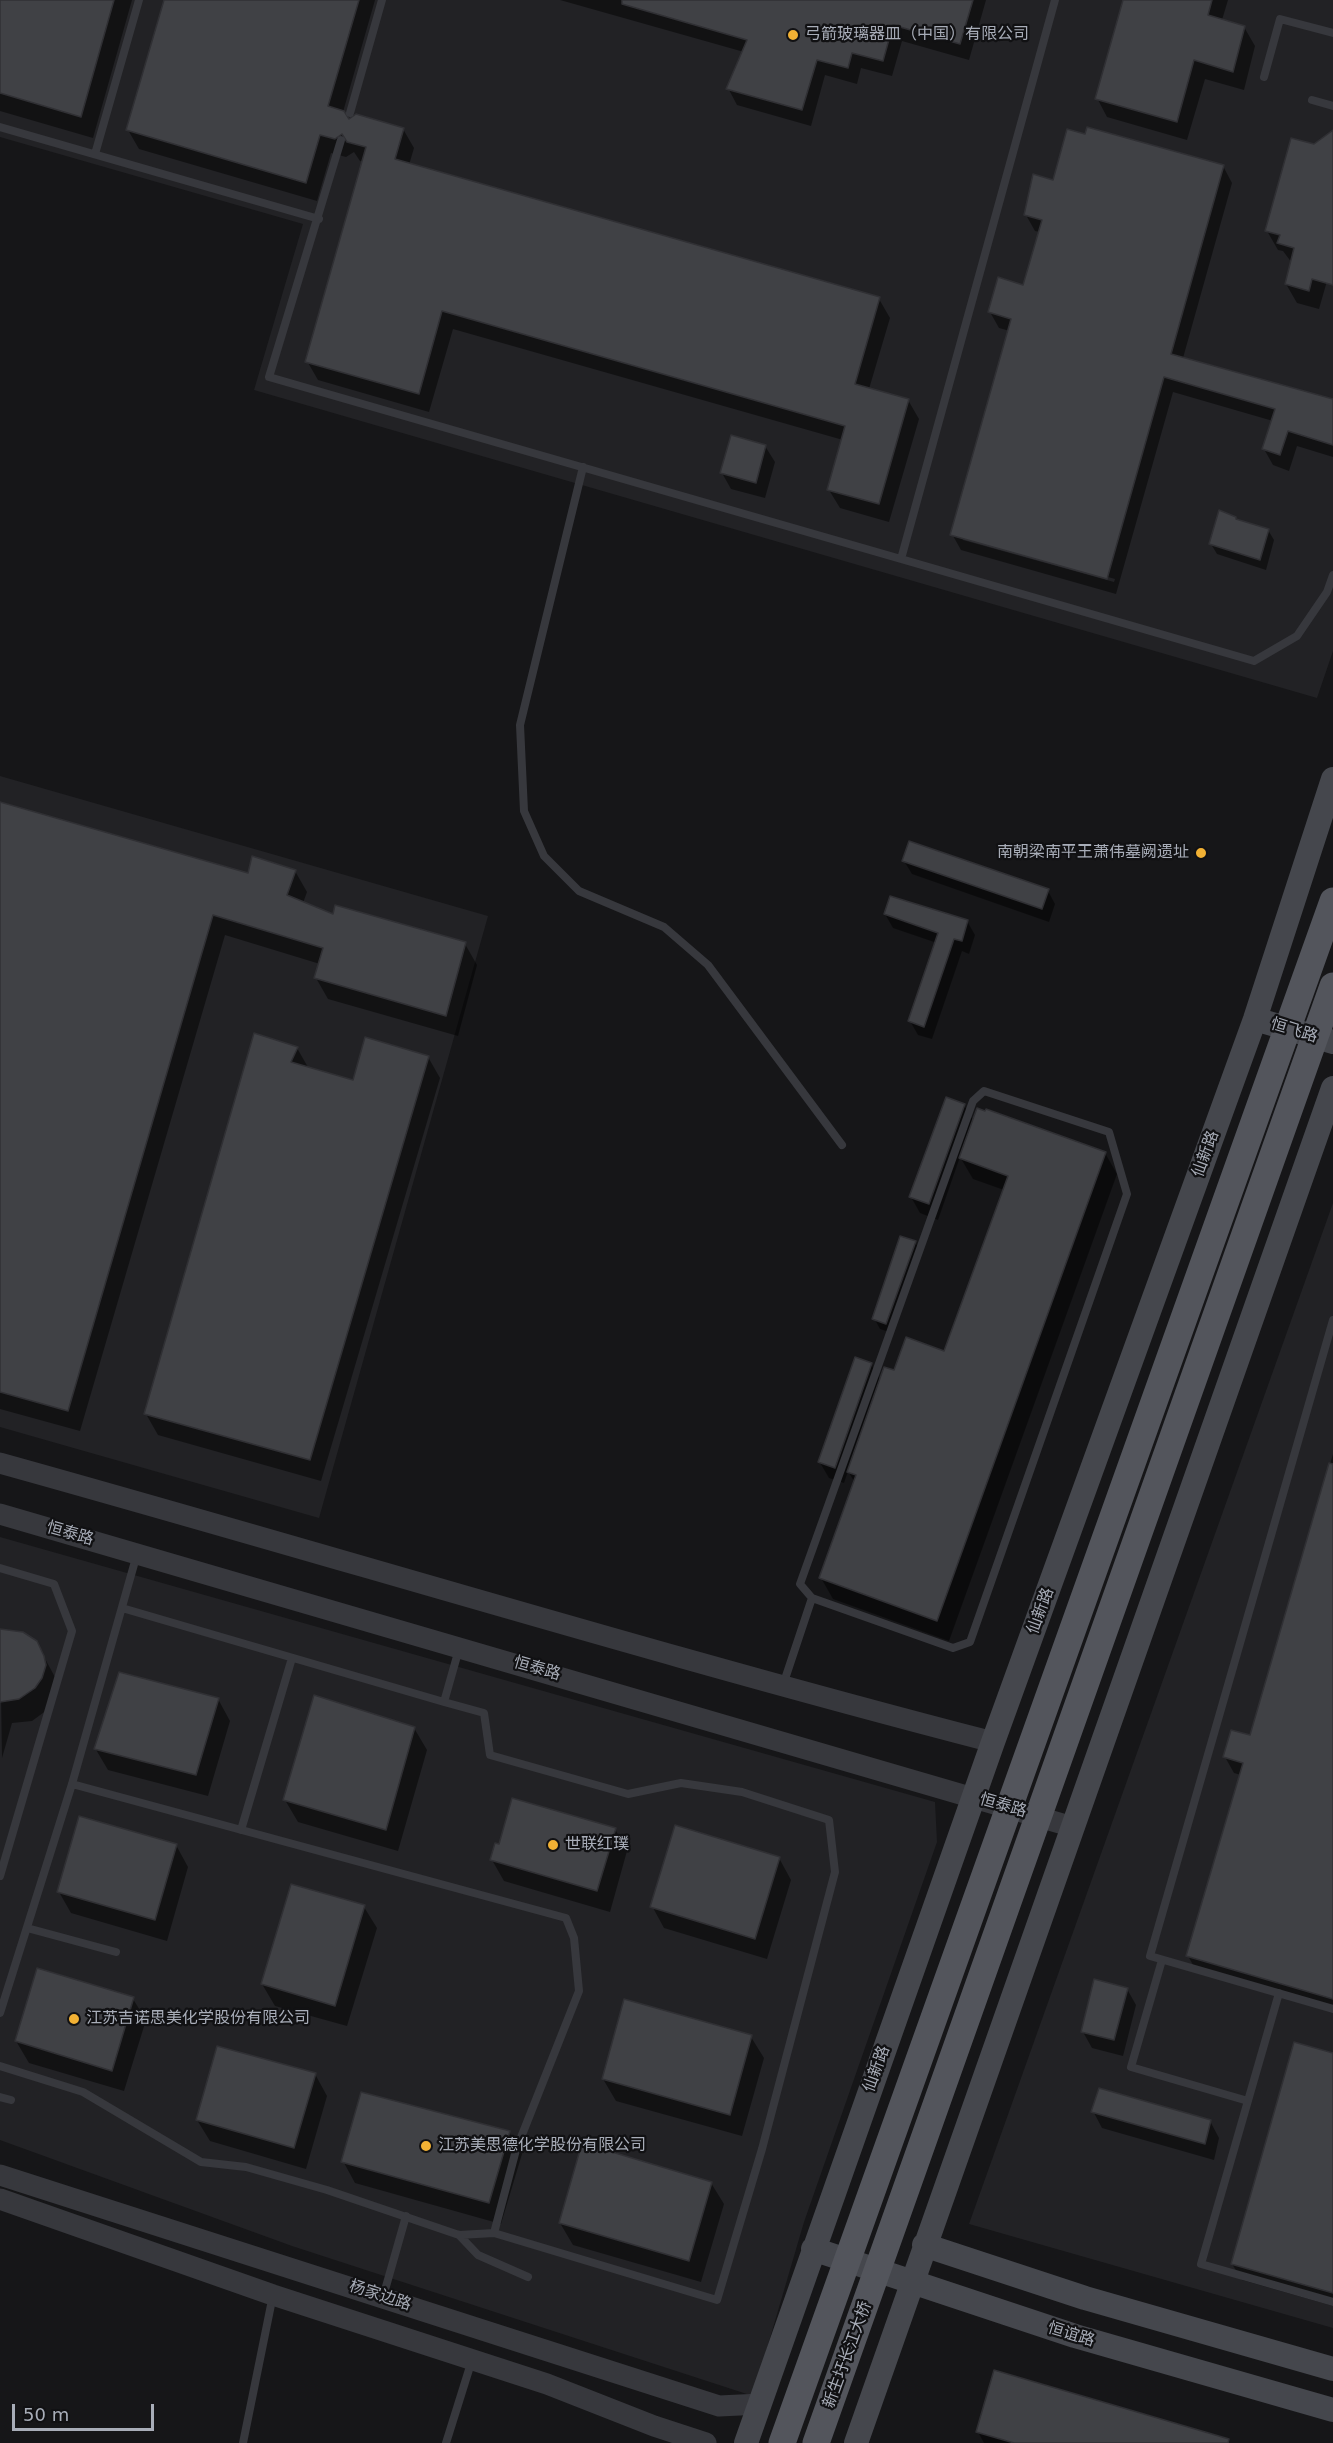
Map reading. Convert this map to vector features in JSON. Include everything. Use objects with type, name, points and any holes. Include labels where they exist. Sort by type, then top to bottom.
[{"type":"main road","name":"仙新路","points":[[746,2443],[993,1742],[1255,1019],[1333,779]]},
{"type":"main road","name":"仙新路","points":[[782,2443],[1333,901]]},
{"type":"main road","points":[[1272,967],[1333,986]]},
{"type":"main road","name":"新生圩长江大桥","points":[[816,2443],[1333,986]]},
{"type":"main road","name":"恒飞路","points":[[1255,1019],[1333,1042]]},
{"type":"main road","points":[[856,2443],[1333,1088]]},
{"type":"main road","points":[[924,2245],[1084,2298],[1333,2369]]},
{"type":"main road","name":"恒谊路","points":[[813,2249],[1075,2336],[1333,2410]]},
{"type":"street","points":[[0,1463],[309,1549],[782,1688],[993,1742]]},
{"type":"street","name":"恒泰路","points":[[0,1514],[460,1646],[1073,1827]]},
{"type":"street","name":"杨家边路","points":[[0,2175],[719,2406],[761,2404]]},
{"type":"street","name":"杨家边路","points":[[0,2199],[273,2295],[547,2384],[654,2426],[706,2443]]},
{"type":"street","name":"杨家边路","points":[[654,2426],[677,2443]]},
{"type":"lane","points":[[95,154],[139,0]]},
{"type":"lane","points":[[350,113],[382,0]]},
{"type":"lane","points":[[901,559],[1055,0]]},
{"type":"lane","points":[[1264,77],[1280,19],[1333,33]]},
{"type":"lane","points":[[1312,100],[1333,106]]},
{"type":"lane","points":[[0,127],[319,219]]},
{"type":"lane","points":[[341,140],[319,219],[269,376],[1254,661],[1297,636],[1327,592],[1333,575]]},
{"type":"lane","points":[[583,467],[520,725],[524,811],[544,856],[579,891],[664,927],[708,965],[842,1145]]},
{"type":"lane","points":[[984,1091],[1109,1132],[1127,1194],[970,1642],[953,1648],[812,1598],[800,1584],[973,1101],[984,1091]]},
{"type":"lane","points":[[1333,1320],[1150,1956],[1333,2009]]},
{"type":"lane","points":[[0,2013],[72,1784],[137,1554]]},
{"type":"lane","points":[[0,1568],[54,1584],[72,1631],[0,1876]]},
{"type":"lane","points":[[782,1688],[812,1598]]},
{"type":"lane","points":[[0,2066],[83,2092],[201,2162],[246,2167],[406,2216],[459,2235],[494,2233],[717,2300],[762,2149],[835,1872],[829,1820],[741,1792],[681,1784],[628,1794],[490,1755],[484,1713],[122,1608]]},
{"type":"lane","points":[[444,1702],[460,1646]]},
{"type":"lane","points":[[241,1830],[292,1658]]},
{"type":"lane","points":[[72,1784],[566,1918],[574,1938],[579,1991],[516,2150],[494,2233]]},
{"type":"lane","points":[[27,1928],[116,1952]]},
{"type":"lane","points":[[1162,1960],[1131,2067],[1248,2101]]},
{"type":"lane","points":[[1279,1993],[1202,2264],[1333,2302]]},
{"type":"lane","points":[[0,2097],[11,2100]]},
{"type":"lane","points":[[383,2297],[406,2216]]},
{"type":"lane","points":[[459,2235],[478,2255],[528,2277]]},
{"type":"lane","points":[[243,2443],[273,2295]]},
{"type":"lane","points":[[446,2443],[472,2359]]},
{"type":"shaded area","points":[[0,0],[1333,0],[1333,651],[1317,698],[254,390],[303,224],[0,137]]},
{"type":"shaded area","points":[[0,776],[488,916],[319,1518],[0,1427]]},
{"type":"shaded area","points":[[1333,1203],[1333,2328],[969,2224]]},
{"type":"shaded area","points":[[0,1537],[935,1802],[937,1842],[804,2222],[753,2396],[292,2246],[0,2140]]},
{"type":"building","points":[[0,0],[114,0],[81,117],[0,93]]},
{"type":"building","points":[[164,0],[359,0],[328,106],[344,111],[349,119],[356,114],[404,128],[395,159],[880,297],[855,384],[909,399],[879,504],[827,490],[845,426],[442,311],[419,394],[305,362],[366,147],[347,142],[342,134],[335,139],[320,135],[306,183],[126,130]]},
{"type":"building","name":"弓箭玻璃器皿（中国）有限公司","points":[[622,0],[973,0],[960,44],[893,25],[883,61],[852,53],[848,68],[817,60],[802,110],[726,89],[747,40],[622,4]]},
{"type":"building","points":[[1123,0],[1212,0],[1208,15],[1245,26],[1233,72],[1194,60],[1177,122],[1095,99]]},
{"type":"building","points":[[1087,127],[1224,165],[1171,354],[1333,399],[1333,445],[1288,431],[1280,455],[1262,449],[1275,409],[1164,377],[1107,579],[950,535],[1011,319],[988,312],[998,277],[1023,285],[1042,220],[1024,215],[1033,174],[1053,180],[1067,129],[1085,134]]},
{"type":"building","points":[[1333,130],[1333,285],[1312,279],[1309,291],[1285,284],[1294,248],[1277,243],[1280,235],[1265,231],[1291,138],[1314,144]]},
{"type":"building","points":[[731,435],[766,445],[756,483],[720,473]]},
{"type":"building","points":[[1219,510],[1236,519],[1269,529],[1260,560],[1209,544]]},
{"type":"building","points":[[0,802],[248,873],[252,856],[296,870],[287,895],[333,914],[335,905],[466,942],[446,1016],[314,978],[323,948],[213,915],[68,1411],[0,1392]]},
{"type":"building","points":[[909,841],[1049,889],[1042,909],[902,861]]},
{"type":"building","points":[[890,896],[968,920],[962,941],[954,939],[924,1027],[908,1021],[938,933],[884,914]]},
{"type":"building","points":[[254,1033],[298,1047],[291,1062],[353,1080],[365,1037],[429,1056],[310,1460],[144,1414]]},
{"type":"building","points":[[946,1097],[965,1104],[929,1204],[909,1197]]},
{"type":"building","points":[[977,1108],[985,1111],[986,1109],[1106,1152],[937,1621],[819,1578],[856,1475],[847,1472],[884,1367],[894,1370],[906,1337],[944,1351],[1008,1176],[959,1158]]},
{"type":"building","points":[[900,1236],[916,1241],[886,1324],[872,1319]]},
{"type":"building","points":[[855,1357],[872,1363],[835,1468],[818,1462]]},
{"type":"building","points":[[1329,1463],[1333,1464],[1333,1999],[1186,1956],[1243,1763],[1223,1757],[1231,1730],[1250,1735]]},
{"type":"building","points":[[0,1629],[23,1632],[37,1641],[46,1665],[42,1678],[35,1688],[19,1699],[0,1702]]},
{"type":"building","points":[[119,1672],[219,1698],[196,1775],[94,1749]]},
{"type":"building","points":[[314,1695],[415,1727],[386,1830],[283,1800]]},
{"type":"building","name":"世联红璞","points":[[512,1798],[616,1828],[597,1891],[490,1860],[495,1843],[499,1844]]},
{"type":"building","points":[[79,1816],[177,1844],[155,1920],[57,1892]]},
{"type":"building","points":[[675,1825],[780,1857],[755,1939],[650,1907]]},
{"type":"building","points":[[291,1884],[365,1905],[335,2006],[261,1984]]},
{"type":"building","name":"江苏吉诺思美化学股份有限公司","points":[[37,1968],[134,1997],[112,2071],[15,2041]]},
{"type":"building","points":[[1094,1979],[1128,1988],[1114,2040],[1081,2032]]},
{"type":"building","points":[[624,1999],[752,2035],[730,2115],[602,2079]]},
{"type":"building","points":[[1294,2042],[1333,2053],[1333,2293],[1231,2264]]},
{"type":"building","points":[[217,2046],[316,2073],[294,2148],[196,2120]]},
{"type":"building","points":[[1099,2088],[1211,2120],[1205,2144],[1091,2112]]},
{"type":"building","name":"江苏美思德化学股份有限公司","points":[[361,2092],[510,2131],[489,2203],[341,2162]]},
{"type":"building","points":[[582,2143],[712,2182],[689,2261],[559,2223]]},
{"type":"building","points":[[994,2370],[1229,2439],[1228,2443],[1014,2443],[976,2432]]},
{"type":"place","name":"弓箭玻璃器皿（中国）有限公司","points":[[793,35]]},
{"type":"place","name":"南朝梁南平王萧伟墓阙遗址","points":[[1201,853]]},
{"type":"place","name":"世联红璞","points":[[553,1845]]},
{"type":"place","name":"江苏吉诺思美化学股份有限公司","points":[[74,2019]]},
{"type":"place","name":"江苏美思德化学股份有限公司","points":[[426,2146]]}]
